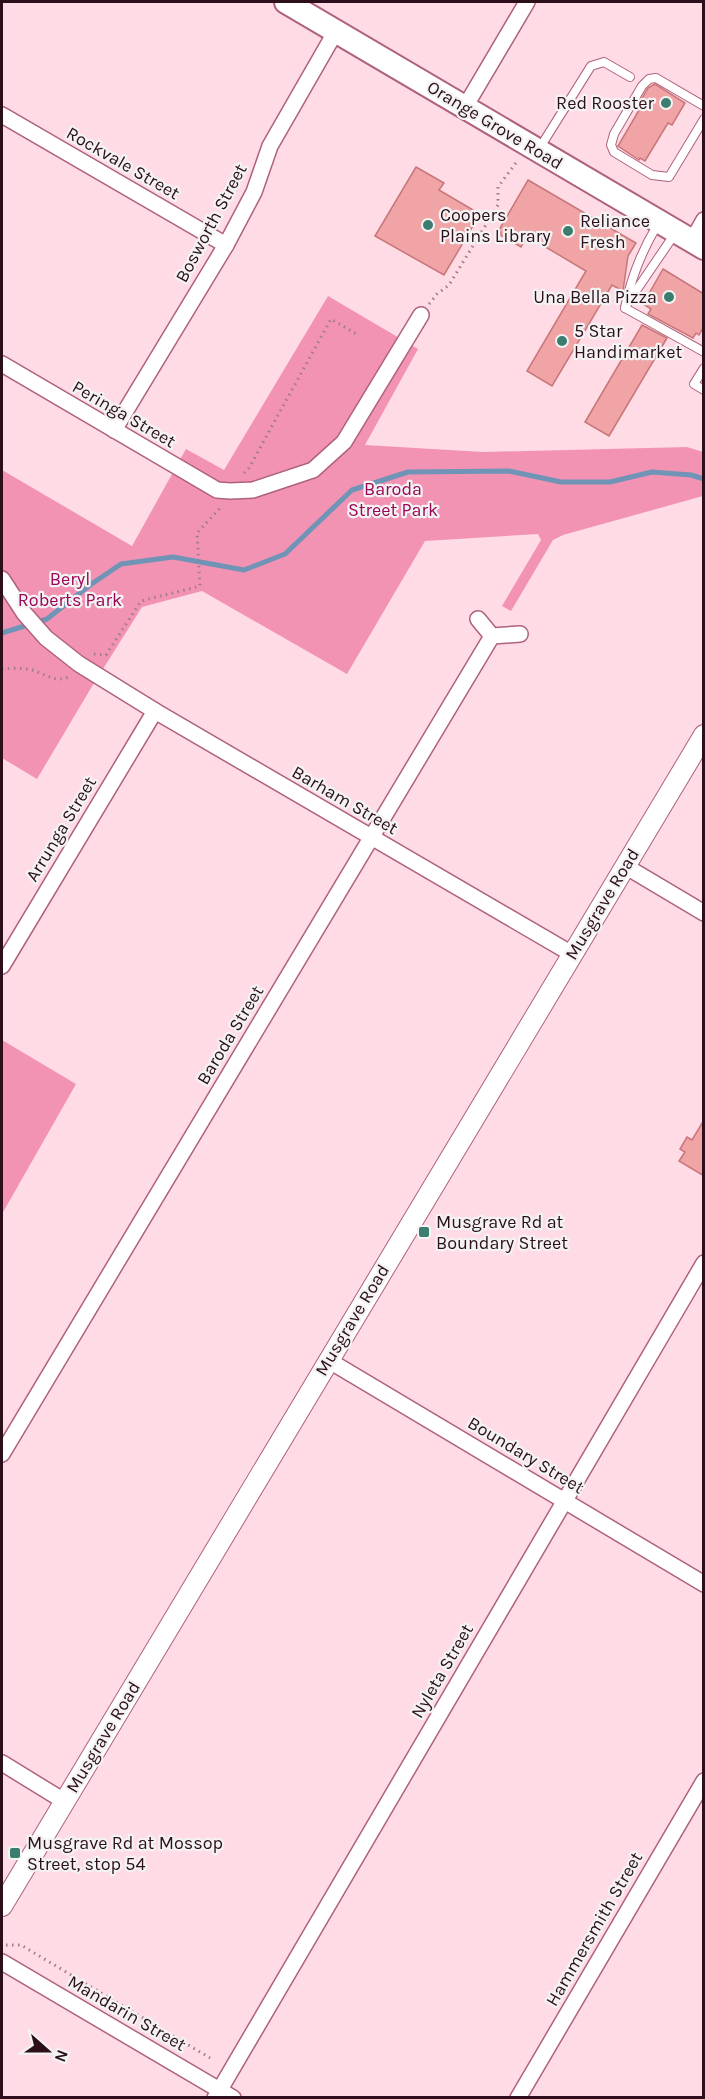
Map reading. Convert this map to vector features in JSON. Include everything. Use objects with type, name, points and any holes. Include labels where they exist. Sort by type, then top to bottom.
[{"type":"main road","name":"Orange Grove Road","points":[[286,2],[683,235]]},
{"type":"street","points":[[465,107],[527,2]]},
{"type":"street","name":"Bosworth Street","points":[[114,430],[226,244],[254,192],[270,146],[336,31]]},
{"type":"street","name":"Rockvale Street","points":[[2,115],[226,244]]},
{"type":"street","points":[[683,235],[704,220]]},
{"type":"street","points":[[232,489],[253,490],[313,470],[344,442],[421,315]]},
{"type":"street","name":"Peringa Street","points":[[2,364],[217,490],[232,489]]},
{"type":"street","name":"Barham Street","points":[[2,579],[24,613],[46,638],[79,664],[370,838],[572,954]]},
{"type":"street","points":[[478,619],[492,636],[520,634]]},
{"type":"street","name":"Baroda Street","points":[[2,1454],[492,636]]},
{"type":"street","name":"Arrunga Street","points":[[2,966],[155,711]]},
{"type":"street","name":"Musgrave Road","points":[[2,1906],[704,735]]},
{"type":"street","points":[[625,866],[704,913]]},
{"type":"street","name":"Nyleta Street","points":[[217,2093],[704,1263]]},
{"type":"street","name":"Boundary Street","points":[[328,1360],[704,1584]]},
{"type":"street","points":[[2,1763],[64,1801]]},
{"type":"street","name":"Hammersmith Street","points":[[518,2097],[704,1781]]},
{"type":"street","name":"Mandarin Street","points":[[2,1962],[217,2093],[233,2097]]},
{"type":"lane","points":[[533,147],[591,66],[604,62],[630,76]]},
{"type":"lane","points":[[704,106],[656,78],[649,79],[642,86],[614,134],[611,145],[614,152],[652,175],[669,177],[704,119]]},
{"type":"lane","points":[[625,308],[658,262],[683,235]]},
{"type":"lane","points":[[625,308],[628,291],[645,245],[683,235]]},
{"type":"lane","points":[[625,308],[704,352]]},
{"type":"lane","points":[[704,368],[694,384],[704,390]]},
{"type":"path","points":[[421,315],[437,294],[449,285],[498,205],[498,187],[533,147]]},
{"type":"path","points":[[2,669],[33,670],[54,680],[64,680],[70,677],[85,654],[106,655],[141,602],[200,586],[197,533],[249,468],[331,319],[358,335]]},
{"type":"path","points":[[6,1945],[21,1945],[210,2058]]},
{"type":"green space","name":"Beryl Roberts Park","points":[[328,296],[418,349],[365,445],[483,452],[687,447],[703,452],[703,496],[563,535],[553,540],[511,611],[502,606],[541,540],[538,534],[425,541],[347,674],[202,591],[142,607],[37,779],[2,758],[2,470],[132,546],[186,449],[224,470]]},
{"type":"green space","points":[[2,1040],[76,1084],[2,1214]]},
{"type":"building","points":[[655,84],[685,103],[672,125],[668,123],[645,161],[640,158],[639,160],[618,146],[642,105],[639,103],[648,88]]},
{"type":"building","name":"Coopers Plains Library","points":[[416,167],[444,183],[439,190],[480,214],[444,275],[375,236]]},
{"type":"building","points":[[528,180],[636,243],[628,256],[623,291],[612,285],[552,386],[527,371],[586,271],[527,236],[521,247],[500,235],[499,230]]},
{"type":"building","name":"Una Bella Pizza","points":[[663,269],[704,294],[704,326],[699,335],[696,333],[693,338],[648,314],[651,309],[643,304]]},
{"type":"building","points":[[642,325],[667,338],[609,436],[585,422]]},
{"type":"building","points":[[704,1120],[704,1176],[679,1161],[685,1152],[680,1149],[687,1137],[692,1140]]},
{"type":"waterway","points":[[2,633],[47,619],[121,564],[173,557],[244,570],[285,554],[352,490],[408,472],[509,471],[561,482],[610,482],[652,472],[691,475],[704,479]]},
{"type":"place","name":"Red Rooster","points":[[666,103]]},
{"type":"place","name":"Coopers Plains Library","points":[[428,225]]},
{"type":"place","name":"Reliance Fresh","points":[[568,231]]},
{"type":"place","name":"Una Bella Pizza","points":[[669,297]]},
{"type":"place","name":"5 Star Handimarket","points":[[562,341]]},
{"type":"place","name":"Musgrave Rd at Boundary Street","points":[[424,1232]]},
{"type":"place","name":"Musgrave Rd at Mossop Street, stop 54","points":[[15,1853]]},
{"type":"park label","name":"Baroda Street Park","points":[[393,499]]}]
